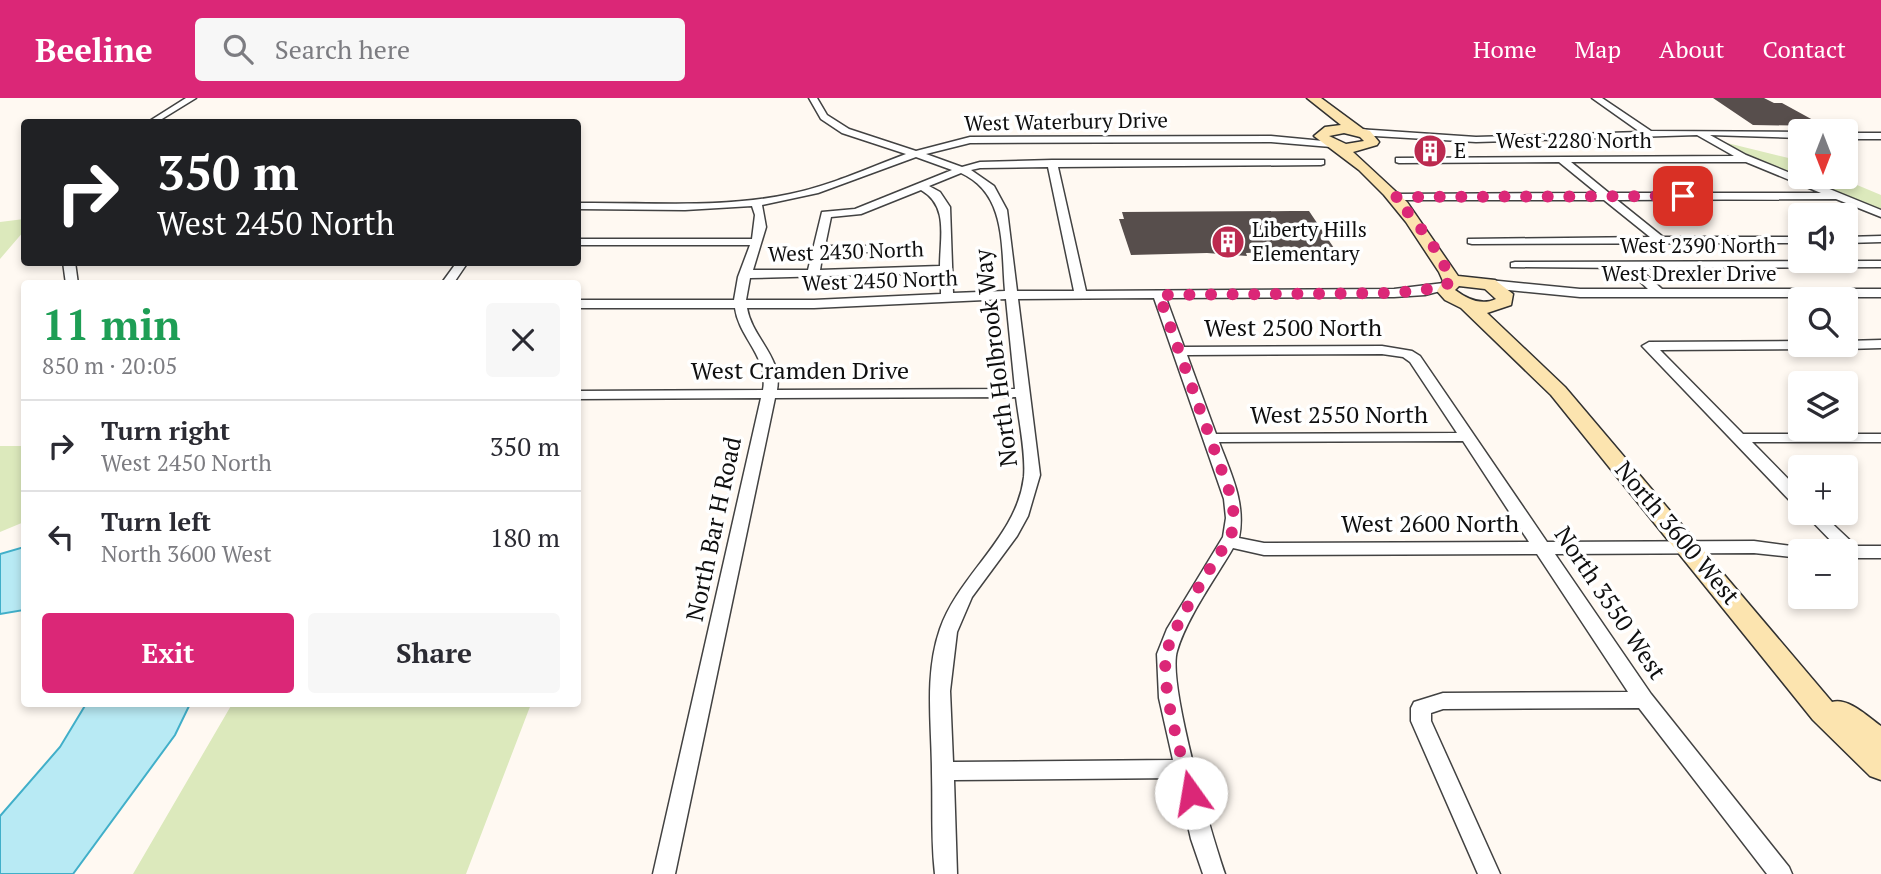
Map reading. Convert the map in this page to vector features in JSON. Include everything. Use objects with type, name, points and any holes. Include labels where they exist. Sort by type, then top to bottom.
[{"type":"street","points":[[157,119],[192,98]]},
{"type":"street","name":"North Holbrook Way","points":[[813,98],[819,113],[832,125],[960,170],[982,183],[1000,203],[1032,475],[1031,489],[1018,525],[971,586],[947,635],[941,664],[946,874]]},
{"type":"street","points":[[1596,98],[1649,134]]},
{"type":"street","points":[[1315,100],[1357,132],[1372,139],[1368,154],[1379,169],[1384,184]]},
{"type":"street","points":[[1315,100],[1327,121],[1329,138],[1384,184],[1395,197],[1425,233],[1433,251],[1444,263],[1450,283],[1464,280],[1487,284]]},
{"type":"street","points":[[1329,138],[1337,129],[1412,138]]},
{"type":"street","points":[[1699,132],[1748,159],[1881,215]]},
{"type":"street","points":[[1329,138],[1353,147],[1412,138],[1699,132],[1788,135]]},
{"type":"street","points":[[1858,136],[1881,136]]},
{"type":"street","name":"West Waterbury Drive","points":[[581,206],[756,203],[818,190],[949,144],[982,140],[1242,151],[1271,139],[1329,138]]},
{"type":"street","points":[[858,212],[960,170],[980,165],[1242,151],[1321,162]]},
{"type":"street","points":[[1561,159],[1660,240]]},
{"type":"street","name":"West 2280 North","points":[[1399,160],[1748,159]]},
{"type":"street","points":[[1052,163],[1081,295]]},
{"type":"street","points":[[922,186],[936,194],[945,207],[947,298]]},
{"type":"street","points":[[1395,197],[1836,196]]},
{"type":"street","points":[[740,304],[762,221],[756,203]]},
{"type":"street","points":[[813,274],[824,216],[828,213],[891,212]]},
{"type":"street","points":[[1425,233],[1446,246],[1487,284]]},
{"type":"street","points":[[1858,240],[1881,239]]},
{"type":"street","points":[[1472,241],[1788,240]]},
{"type":"street","points":[[581,242],[756,242]]},
{"type":"street","points":[[818,249],[889,249]]},
{"type":"street","name":"West 2390 North","points":[[1515,265],[1881,264]]},
{"type":"street","points":[[1628,265],[1659,293]]},
{"type":"street","name":"West 2430 North","points":[[746,274],[946,269]]},
{"type":"street","name":"West 2450 North","points":[[581,304],[838,303],[1012,295],[1394,293],[1425,291],[1450,283]]},
{"type":"street","name":"North 3600 West","points":[[1450,283],[1449,295],[1463,303],[1558,391],[1830,719],[1881,767]]},
{"type":"street","name":"North 3600 West","points":[[1487,284],[1504,294],[1510,324],[1535,352],[1558,391]]},
{"type":"street","name":"West Drexler Drive","points":[[1487,284],[1580,293],[1881,293]]},
{"type":"street","name":"West 2450 North","points":[[1394,293],[1463,303]]},
{"type":"street","name":"West Drexler Drive","points":[[1504,302],[1580,293]]},
{"type":"street","points":[[1159,295],[1232,499],[1234,518],[1228,541],[1174,634],[1166,654],[1169,698],[1214,874]]},
{"type":"street","points":[[1463,303],[1491,307],[1504,302]]},
{"type":"street","name":"North Bar H Road","points":[[664,874],[769,394],[769,361],[743,320],[740,304]]},
{"type":"street","points":[[1858,345],[1881,344]]},
{"type":"street","points":[[1788,345],[1649,346],[1788,489]]},
{"type":"street","name":"West 2500 North","points":[[1179,351],[1382,351],[1407,354]]},
{"type":"street","name":"North 3550 West","points":[[1407,354],[1420,365],[1644,700],[1781,874]]},
{"type":"street","name":"West Cramden Drive","points":[[581,395],[1023,393]]},
{"type":"street","name":"West 2550 North","points":[[1210,438],[1468,437]]},
{"type":"street","points":[[1739,438],[1881,438]]},
{"type":"street","points":[[1823,525],[1837,539]]},
{"type":"street","name":"West 2600 North","points":[[1228,541],[1264,549],[1754,547],[1788,551]]},
{"type":"street","points":[[1858,552],[1881,552]]},
{"type":"street","name":"North 3600 West","points":[[1796,676],[1837,712],[1881,741]]},
{"type":"street","points":[[1489,874],[1421,721],[1421,708],[1444,701],[1644,700]]},
{"type":"street","points":[[943,771],[1186,769]]},
{"type":"green space","points":[[1719,141],[1788,158],[1788,173],[1739,153]]},
{"type":"green space","points":[[1858,185],[1881,195],[1881,211],[1827,189],[1858,189]]},
{"type":"green space","points":[[21,219],[21,234],[0,259],[0,222]]},
{"type":"green space","points":[[0,446],[21,446],[21,523],[0,532]]},
{"type":"green space","points":[[230,707],[530,707],[466,874],[133,874]]},
{"type":"water","points":[[21,548],[21,610],[0,614],[0,554]]},
{"type":"water","points":[[84,707],[189,707],[175,735],[73,874],[0,874],[0,816],[60,747]]},
{"type":"building","points":[[1713,98],[1764,98],[1774,103],[1782,103],[1811,119],[1788,119],[1788,125],[1753,125]]},
{"type":"building","name":"Liberty Hills Elementary","points":[[1309,211],[1338,254],[1270,252],[1246,253],[1247,256],[1207,253],[1131,255],[1119,219],[1124,219],[1122,212]]},
{"type":"place","name":"E","points":[[1430,151]]},
{"type":"place","name":"Liberty Hills Elementary","points":[[1228,242]]},
{"type":"route","points":[[1191,793],[1169,698],[1166,654],[1174,634],[1231,537],[1234,518],[1232,499],[1159,295],[1410,293],[1439,288],[1451,282],[1444,263],[1433,251],[1425,233],[1395,197],[1683,196]]}]
